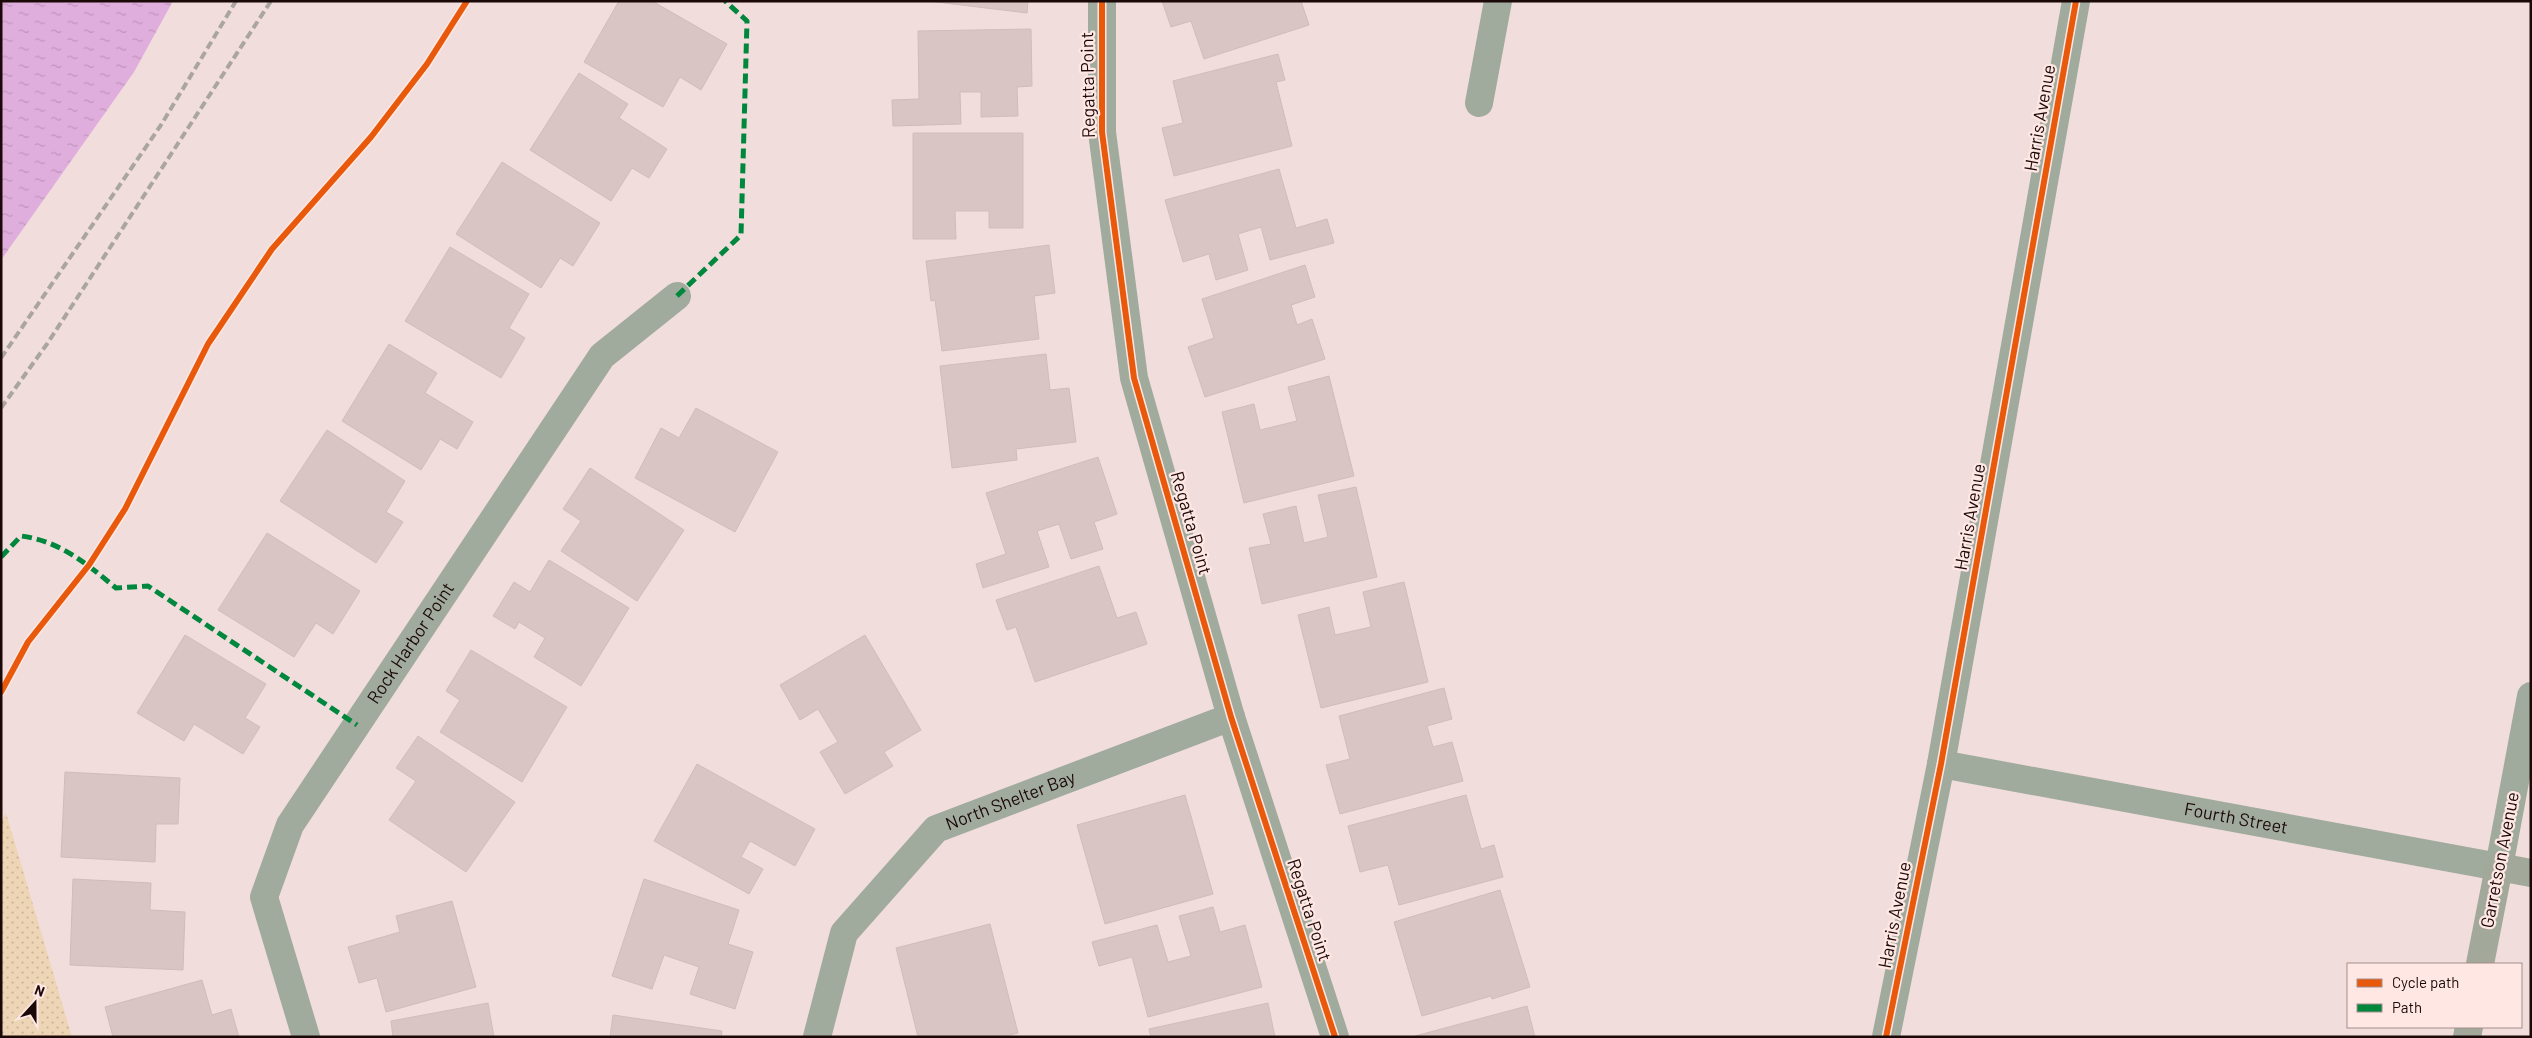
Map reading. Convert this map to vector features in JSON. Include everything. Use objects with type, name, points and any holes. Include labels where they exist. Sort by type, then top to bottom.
[{"type":"street","name":"Regatta Point","points":[[1102,1],[1102,132],[1134,378],[1231,717],[1335,1037]]},
{"type":"street","points":[[1479,103],[1498,1]]},
{"type":"street","name":"Harris Avenue","points":[[1886,1037],[1941,764],[2076,1]]},
{"type":"street","name":"Rock Harbor Point","points":[[306,1037],[264,897],[290,825],[602,356],[677,296]]},
{"type":"street","name":"Garretson Avenue","points":[[2480,963],[2531,696]]},
{"type":"street","name":"North Shelter Bay","points":[[817,1037],[844,933],[936,829],[1231,717]]},
{"type":"street","name":"Fourth Street","points":[[1941,764],[2531,873]]},
{"type":"shaded area","points":[[6,813],[72,1037],[1,1037],[1,822]]},
{"type":"water","points":[[1,1],[173,1],[134,72],[1,260]]},
{"type":"building","points":[[619,1],[652,1],[727,44],[701,90],[680,77],[663,107],[584,62]]},
{"type":"building","points":[[928,1],[1028,1],[1027,13]]},
{"type":"building","points":[[1162,1],[1301,1],[1309,25],[1204,59],[1191,21],[1171,27]]},
{"type":"building","points":[[1031,29],[1032,86],[1017,87],[1018,116],[981,117],[981,92],[960,92],[961,124],[893,126],[892,100],[919,99],[918,31]]},
{"type":"building","points":[[1278,54],[1285,80],[1276,82],[1292,146],[1174,176],[1162,128],[1183,123],[1173,81]]},
{"type":"building","points":[[579,73],[628,104],[619,118],[667,149],[649,178],[632,168],[611,201],[530,150]]},
{"type":"building","points":[[913,133],[1023,133],[1023,228],[989,228],[989,211],[955,211],[956,239],[913,239]]},
{"type":"building","points":[[502,162],[600,223],[573,266],[560,258],[541,288],[456,234]]},
{"type":"building","points":[[1279,169],[1296,228],[1327,219],[1334,243],[1270,260],[1261,227],[1238,234],[1248,270],[1216,280],[1209,254],[1183,262],[1165,200]]},
{"type":"building","points":[[1049,245],[1055,293],[1034,296],[1039,339],[942,351],[935,300],[931,301],[926,261]]},
{"type":"building","points":[[450,247],[529,294],[509,328],[525,338],[501,378],[405,321]]},
{"type":"building","points":[[1305,265],[1315,297],[1291,305],[1297,325],[1312,319],[1325,359],[1205,397],[1188,347],[1214,338],[1202,299]]},
{"type":"building","points":[[389,344],[437,373],[425,393],[473,422],[457,449],[440,439],[421,470],[342,421]]},
{"type":"building","points":[[1046,354],[1050,390],[1069,388],[1076,442],[1016,449],[1017,460],[952,468],[940,366]]},
{"type":"building","points":[[1329,376],[1354,476],[1244,503],[1222,412],[1254,404],[1260,430],[1297,421],[1288,387]]},
{"type":"building","points":[[696,408],[778,452],[735,532],[635,478],[661,428],[679,438]]},
{"type":"building","points":[[327,430],[405,481],[386,512],[403,522],[376,563],[280,501]]},
{"type":"building","points":[[1098,457],[1117,514],[1094,522],[1103,549],[1071,559],[1059,524],[1037,531],[1049,567],[983,588],[976,564],[1006,554],[986,493]]},
{"type":"building","points":[[590,468],[684,530],[637,601],[561,551],[581,521],[563,509]]},
{"type":"building","points":[[1356,487],[1377,577],[1262,604],[1249,548],[1271,544],[1263,514],[1296,506],[1304,543],[1328,537],[1318,495]]},
{"type":"building","points":[[267,533],[360,591],[333,634],[316,623],[294,657],[218,610]]},
{"type":"building","points":[[549,560],[629,608],[581,686],[534,657],[545,638],[519,622],[515,629],[493,616],[514,582],[530,592]]},
{"type":"building","points":[[1099,566],[1117,618],[1136,612],[1147,644],[1035,682],[1016,627],[1007,630],[996,600]]},
{"type":"building","points":[[1404,582],[1428,682],[1321,708],[1298,615],[1329,607],[1335,635],[1371,627],[1363,592]]},
{"type":"building","points":[[185,635],[266,684],[245,718],[260,727],[243,754],[194,724],[184,741],[137,713]]},
{"type":"building","points":[[865,635],[921,730],[884,752],[893,766],[845,794],[820,752],[838,742],[818,709],[800,720],[780,685]]},
{"type":"building","points":[[471,650],[567,707],[522,782],[440,732],[460,700],[446,691]]},
{"type":"building","points":[[1444,688],[1452,719],[1427,726],[1433,747],[1452,742],[1463,781],[1340,814],[1326,765],[1350,759],[1339,716]]},
{"type":"building","points":[[418,736],[515,802],[466,872],[389,820],[416,781],[396,768]]},
{"type":"building","points":[[697,764],[815,829],[795,866],[750,841],[741,857],[763,869],[749,894],[654,841]]},
{"type":"building","points":[[65,772],[180,778],[178,824],[156,824],[155,862],[61,857]]},
{"type":"building","points":[[1185,795],[1213,894],[1105,924],[1077,825]]},
{"type":"building","points":[[1466,795],[1481,849],[1494,845],[1503,877],[1399,905],[1388,865],[1360,872],[1348,826]]},
{"type":"building","points":[[73,879],[151,883],[150,910],[185,912],[183,970],[70,965]]},
{"type":"building","points":[[644,879],[739,910],[728,944],[753,952],[735,1009],[690,994],[699,967],[664,955],[652,989],[612,976]]},
{"type":"building","points":[[1500,890],[1530,987],[1492,999],[1491,996],[1422,1016],[1394,922]]},
{"type":"building","points":[[452,901],[476,987],[386,1012],[377,978],[359,983],[348,947],[400,932],[396,916]]},
{"type":"building","points":[[1213,907],[1220,932],[1245,925],[1262,987],[1148,1017],[1132,957],[1099,966],[1092,942],[1157,925],[1168,962],[1191,956],[1179,916]]},
{"type":"building","points":[[990,924],[1018,1033],[1002,1037],[918,1037],[896,948]]},
{"type":"building","points":[[202,980],[212,1015],[231,1009],[239,1037],[113,1037],[105,1007]]},
{"type":"building","points":[[488,1003],[494,1037],[393,1037],[391,1021]]},
{"type":"building","points":[[1268,1003],[1275,1037],[1151,1037],[1149,1029]]},
{"type":"building","points":[[1527,1006],[1535,1037],[1415,1036]]},
{"type":"building","points":[[613,1015],[722,1031],[721,1037],[610,1037]]},
{"type":"railway","points":[[1,358],[161,125],[236,1]]},
{"type":"railway","points":[[1,408],[47,344],[271,1]]},
{"type":"marked path","points":[[677,296],[741,235],[747,21],[725,1]]},
{"type":"marked path","points":[[1,557],[21,536],[61,548],[94,570],[116,588],[148,586],[357,725]]},
{"type":"cycle path","points":[[1,692],[28,642],[89,565],[125,509],[208,344],[272,249],[371,137],[427,64],[467,1]]},
{"type":"cycle path","points":[[1102,1],[1102,132],[1134,378],[1231,717],[1335,1037]]},
{"type":"cycle path","points":[[1886,1037],[1941,764],[2076,1]]}]
